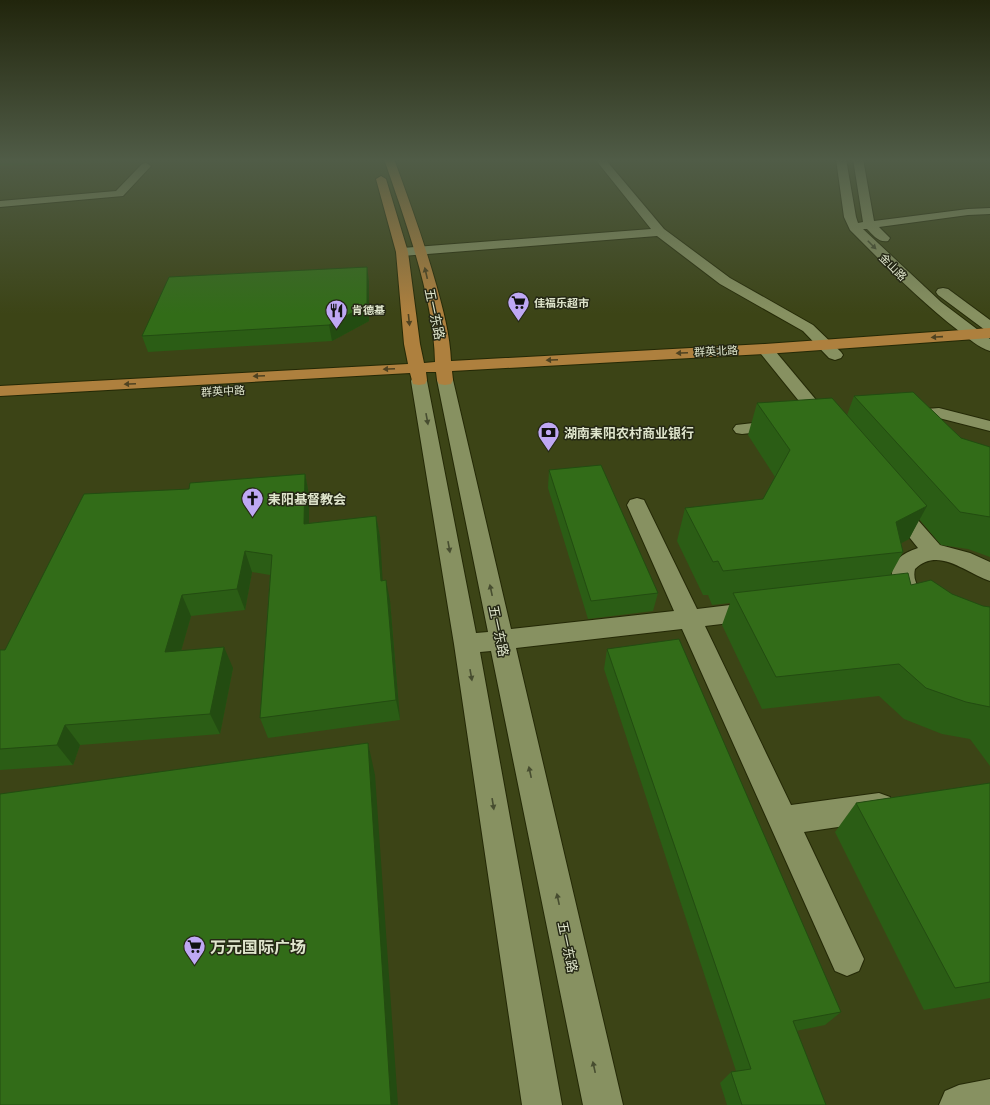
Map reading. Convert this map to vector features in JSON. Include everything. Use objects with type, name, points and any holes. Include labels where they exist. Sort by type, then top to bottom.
[{"type":"main road","name":"五一东路","points":[[389,211],[402,252],[412,344],[431,374]]},
{"type":"main road","name":"五一东路","points":[[407,211],[421,251],[442,342],[431,374]]},
{"type":"main road","name":"群英北路","points":[[831,350],[990,333]]},
{"type":"main road","name":"群英北路","points":[[431,374],[831,350],[990,346]]},
{"type":"main road","name":"群英中路","points":[[0,391],[431,374]]},
{"type":"main road","name":"群英中路","points":[[0,402],[431,374]]},
{"type":"street","points":[[642,211],[660,232],[725,281],[808,328],[831,350]]},
{"type":"street","name":"金山路","points":[[849,211],[854,227],[909,282],[972,334],[990,346]]},
{"type":"street","points":[[866,211],[870,225]]},
{"type":"street","points":[[854,227],[968,212],[990,211]]},
{"type":"street","name":"金山路","points":[[870,225],[892,245]]},
{"type":"street","points":[[402,252],[660,232]]},
{"type":"street","points":[[934,285],[990,327]]},
{"type":"street","points":[[742,428],[798,424],[833,425],[769,354]]},
{"type":"street","name":"五一东路","points":[[431,374],[501,640],[603,1105]]},
{"type":"street","name":"五一东路","points":[[431,374],[466,644],[542,1105]]},
{"type":"street","points":[[920,431],[896,416],[939,413],[990,426]]},
{"type":"street","points":[[886,495],[934,553]]},
{"type":"street","points":[[637,505],[847,959]]},
{"type":"street","points":[[931,612],[925,609],[909,593],[904,584],[902,573],[906,563],[916,556],[934,553],[947,554],[965,559],[982,567],[990,573]]},
{"type":"street","points":[[886,596],[909,593]]},
{"type":"street","points":[[466,644],[776,608]]},
{"type":"street","points":[[783,821],[906,803]]},
{"type":"street","points":[[959,1105],[990,1099]]},
{"type":"building","points":[[367,267],[367,305],[329,325],[142,336],[169,277]]},
{"type":"building","points":[[913,392],[961,438],[990,447],[990,517],[960,512],[854,396]]},
{"type":"building","points":[[832,398],[927,506],[896,522],[903,552],[723,571],[718,561],[713,562],[685,508],[763,499],[790,450],[757,403]]},
{"type":"building","points":[[601,465],[658,593],[591,601],[549,470]]},
{"type":"building","points":[[305,474],[304,524],[376,516],[381,581],[386,580],[396,700],[260,718],[272,555],[245,551],[237,589],[182,595],[165,652],[224,647],[210,714],[65,725],[57,745],[0,749],[0,650],[5,650],[84,494],[189,489],[190,483]]},
{"type":"building","points":[[908,573],[911,585],[931,580],[952,594],[983,606],[990,607],[990,707],[966,702],[926,688],[899,664],[776,677],[733,593]]},
{"type":"building","points":[[679,639],[841,1012],[793,1021],[826,1105],[742,1105],[731,1072],[751,1069],[607,649]]},
{"type":"building","name":"万元国际广场","points":[[368,743],[391,1105],[0,1105],[0,794]]},
{"type":"building","points":[[990,783],[990,982],[955,988],[856,803]]},
{"type":"place","name":"佳福乐超市","points":[[519,322]]},
{"type":"place","name":"肯德基","points":[[337,330]]},
{"type":"place","name":"湖南耒阳农村商业银行","points":[[549,452]]},
{"type":"place","name":"耒阳基督教会","points":[[252,518]]},
{"type":"place","name":"万元国际广场","points":[[194,966]]}]
